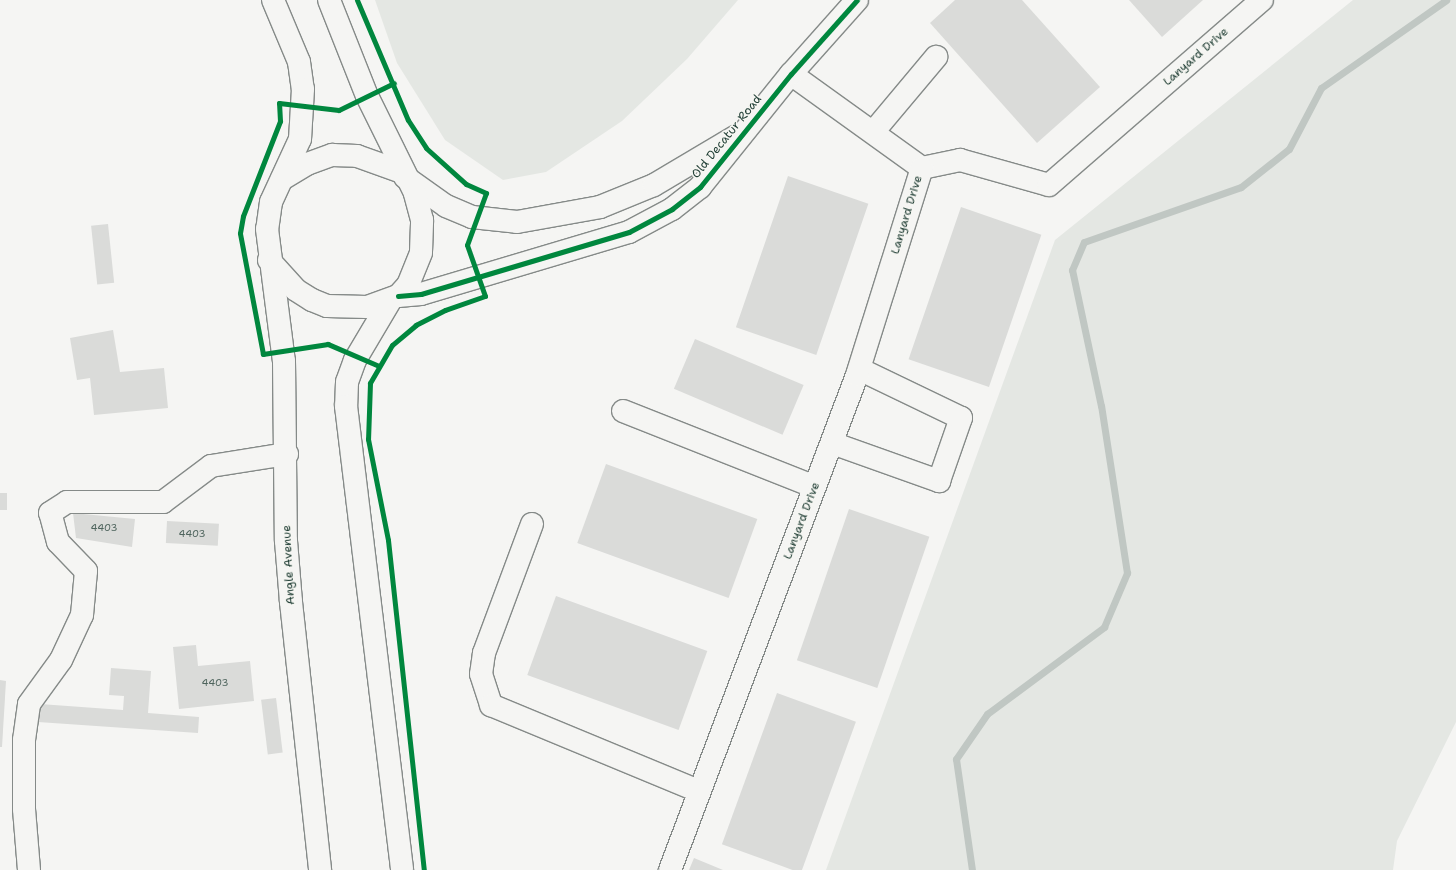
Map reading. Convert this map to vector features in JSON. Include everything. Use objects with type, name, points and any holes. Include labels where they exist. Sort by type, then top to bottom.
[{"type":"main road","points":[[272,0],[298,62],[303,89],[300,139],[281,180]]},
{"type":"main road","points":[[329,0],[341,39],[403,174],[420,207],[422,236],[416,268],[394,298],[355,360],[348,382],[346,406],[402,870]]},
{"type":"main road","name":"Old Decatur Road","points":[[269,260],[296,290],[327,306],[367,307],[394,298],[421,294],[629,232],[672,209],[700,187],[791,74],[857,0]]},
{"type":"main road","name":"Lanyard Drive","points":[[922,168],[960,160],[1048,185],[1262,0]]},
{"type":"main road","points":[[874,132],[936,57]]},
{"type":"main road","name":"Lanyard Drive","points":[[791,74],[896,147],[922,168]]},
{"type":"main road","name":"Old Decatur Road","points":[[403,174],[446,206],[472,217],[517,222],[600,207],[641,191],[745,131]]},
{"type":"main road","points":[[281,180],[307,164],[332,155],[357,156],[403,174]]},
{"type":"main road","name":"Lanyard Drive","points":[[670,870],[859,369],[922,168]]},
{"type":"main road","name":"Angle Avenue","points":[[281,180],[271,202],[267,229],[269,260],[284,361],[287,564],[320,870]]},
{"type":"main road","points":[[832,443],[939,481],[961,418],[859,369]]},
{"type":"main road","points":[[623,411],[814,487]]},
{"type":"main road","points":[[29,870],[24,809],[24,740],[29,704],[61,660],[82,615],[86,570],[58,542],[50,513],[67,502],[163,502],[212,466],[286,454]]},
{"type":"main road","points":[[532,524],[484,653],[481,674],[491,705],[700,791]]},
{"type":"shaded area","points":[[375,0],[738,0],[687,59],[622,121],[546,172],[503,180],[445,140],[397,63]]},
{"type":"shaded area","points":[[1353,0],[1456,0],[1456,722],[1397,841],[1393,870],[826,870],[1055,240]]},
{"type":"building","points":[[955,0],[1022,0],[1100,87],[1037,143],[930,23]]},
{"type":"building","points":[[1129,0],[1203,0],[1162,37]]},
{"type":"building","points":[[788,176],[868,204],[816,355],[736,327]]},
{"type":"building","points":[[961,207],[1041,235],[989,387],[909,359]]},
{"type":"building","points":[[108,224],[114,283],[97,284],[91,226]]},
{"type":"building","points":[[113,330],[120,372],[164,368],[168,408],[94,415],[90,378],[77,380],[70,338]]},
{"type":"building","points":[[695,339],[804,385],[783,435],[674,389]]},
{"type":"building","points":[[606,464],[757,519],[729,598],[577,543]]},
{"type":"building","points":[[0,493],[7,493],[7,510],[0,510]]},
{"type":"building","points":[[849,509],[929,537],[877,688],[797,660]]},
{"type":"building","points":[[73,513],[135,519],[132,547],[76,538]]},
{"type":"building","points":[[167,521],[219,524],[218,546],[166,543]]},
{"type":"building","points":[[556,596],[707,651],[679,730],[527,675]]},
{"type":"building","points":[[196,645],[198,666],[250,661],[254,701],[179,709],[173,647]]},
{"type":"building","points":[[111,668],[151,671],[148,713],[199,717],[198,733],[38,722],[40,704],[123,710],[124,696],[109,695]]},
{"type":"building","points":[[0,680],[6,681],[2,747],[0,747]]},
{"type":"building","points":[[777,693],[856,722],[802,870],[793,870],[722,844]]},
{"type":"building","points":[[276,698],[283,753],[268,754],[261,700]]},
{"type":"building","points":[[694,858],[723,870],[689,870]]},
{"type":"waterway","points":[[972,870],[956,759],[987,714],[1104,627],[1127,573],[1101,406],[1072,270],[1084,242],[1241,187],[1289,149],[1321,88],[1446,0]]},
{"type":"cycle path","points":[[357,0],[408,120],[426,148],[466,184],[486,193],[467,245],[485,296],[445,310],[416,325],[392,345],[370,383],[368,439],[388,540],[424,870]]},
{"type":"cycle path","points":[[398,296],[421,294],[629,232],[672,209],[700,187],[791,74],[857,0]]},
{"type":"cycle path","points":[[379,366],[328,344],[263,354],[240,233],[243,216],[280,121],[279,103],[339,110],[394,83]]}]
